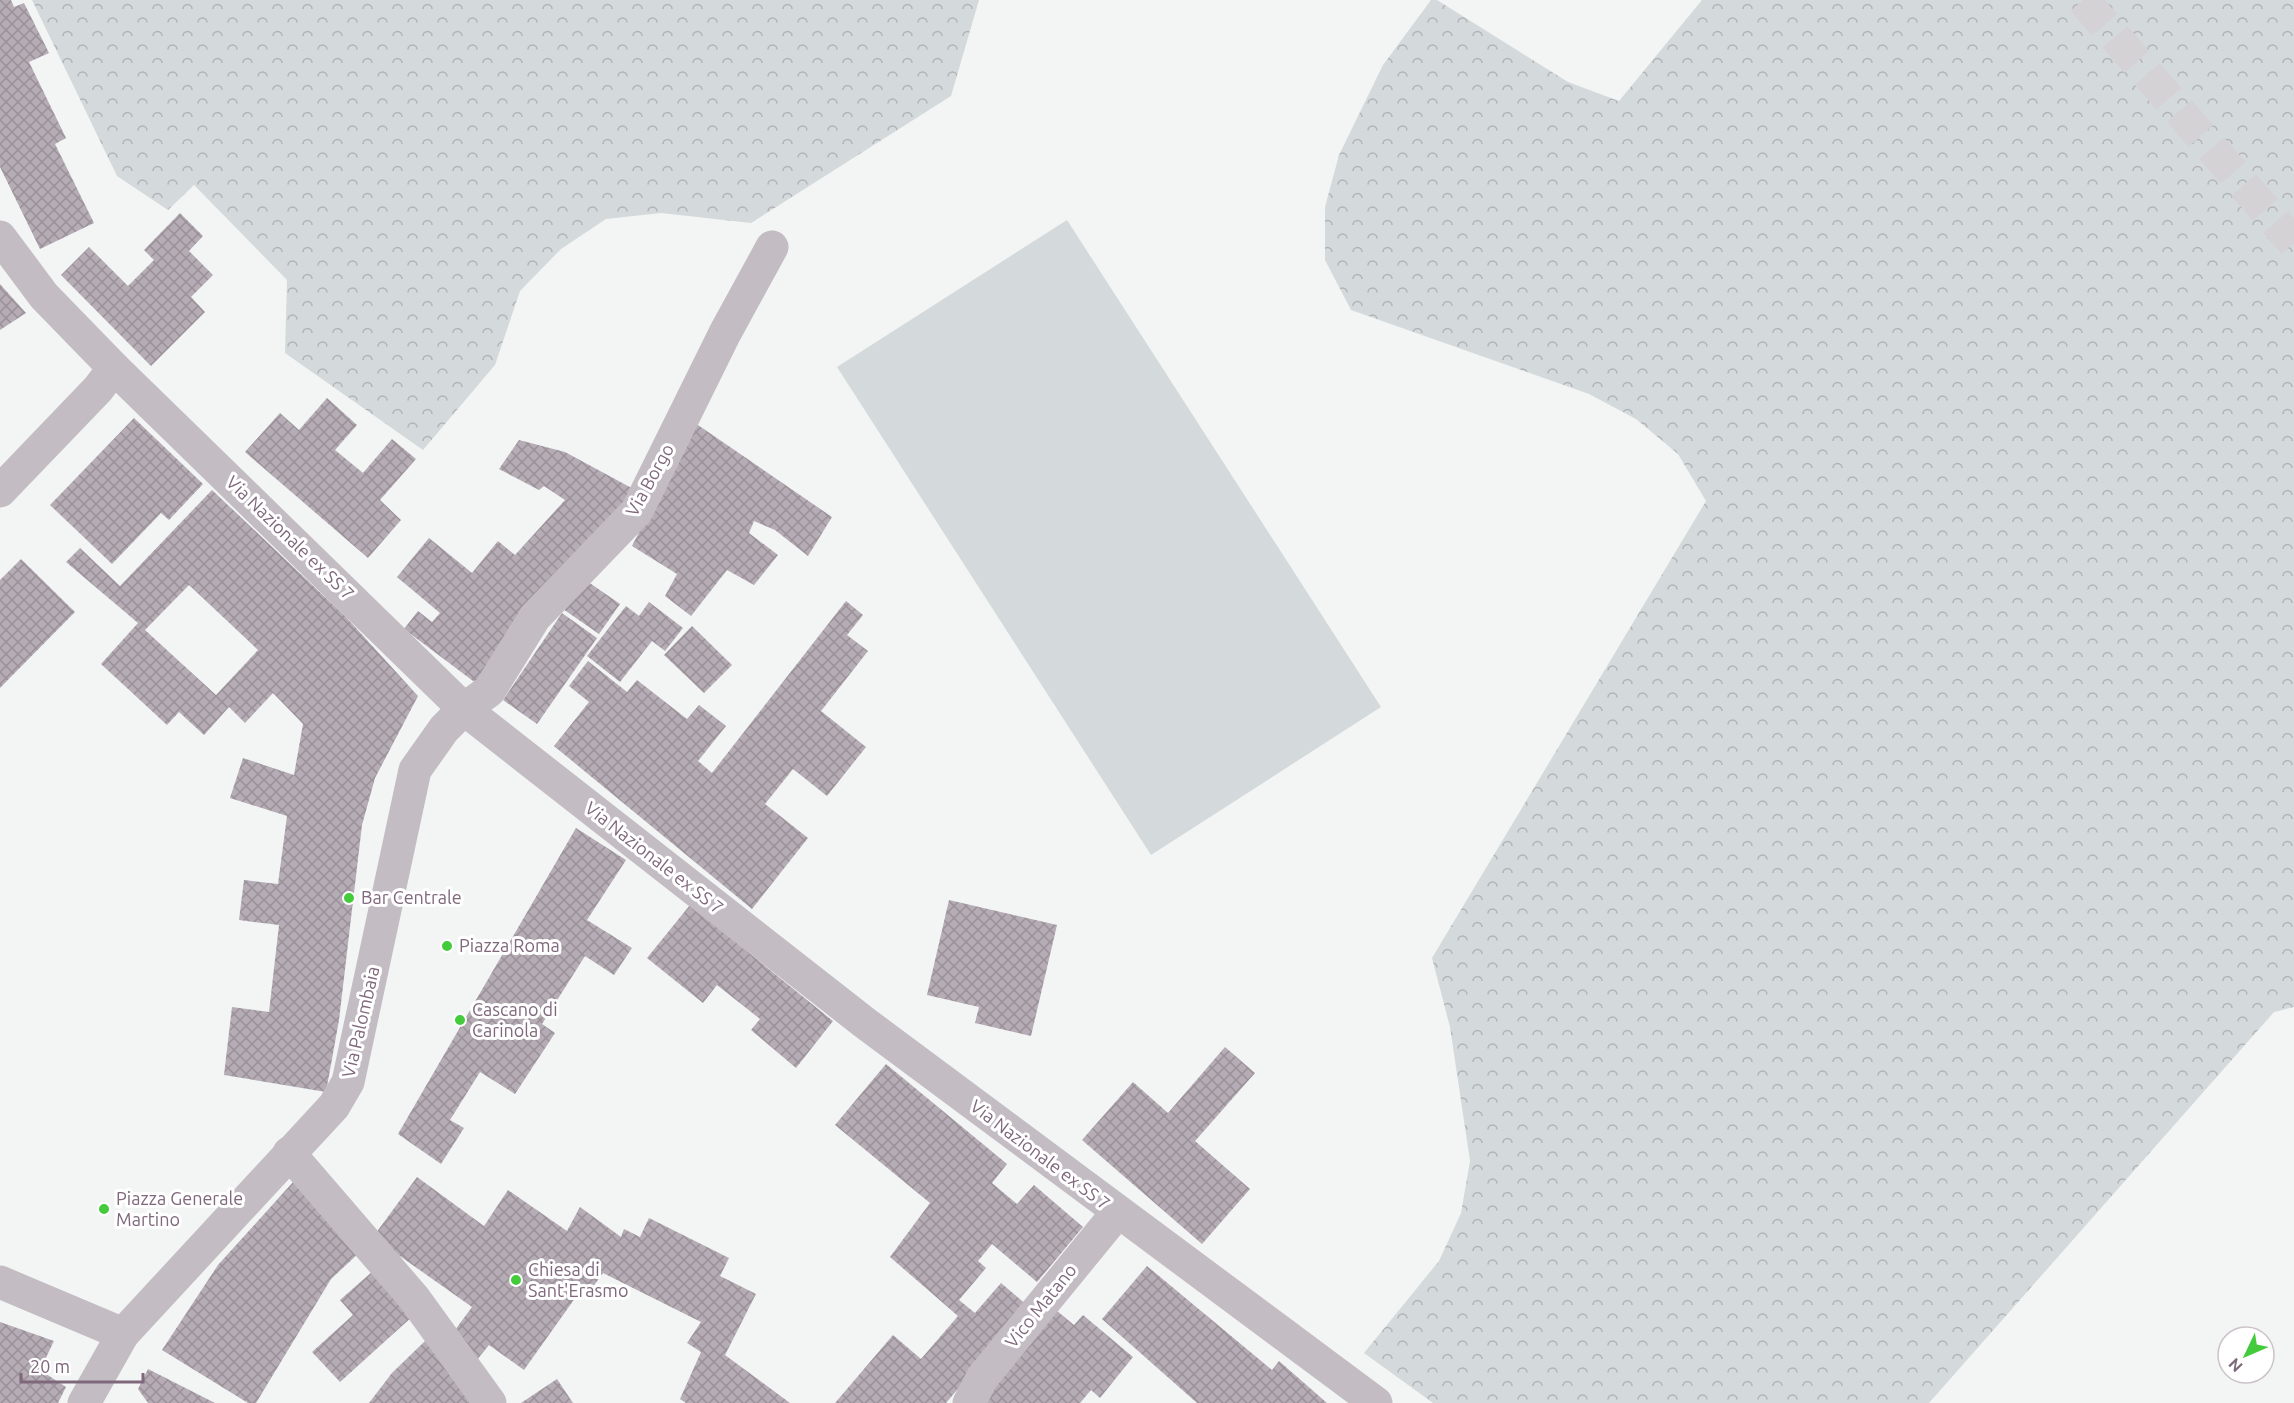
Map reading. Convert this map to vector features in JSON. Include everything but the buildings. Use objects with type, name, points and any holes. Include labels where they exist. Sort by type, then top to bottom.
[{"type":"street","name":"Via Nazionale ex SS 7","points":[[0,237],[44,296],[114,368],[464,709],[865,1023],[1117,1213],[1376,1403]]},
{"type":"street","name":"Via Borgo","points":[[464,709],[489,691],[535,617],[637,511],[725,333],[772,247]]},
{"type":"street","points":[[0,491],[114,368]]},
{"type":"street","name":"Via Palombaia","points":[[84,1403],[123,1334],[334,1106],[348,1082],[415,770],[444,729],[464,709]]},
{"type":"street","points":[[289,1153],[414,1298],[490,1403]]},
{"type":"street","name":"Vico Matano","points":[[969,1403],[982,1378],[1117,1213]]},
{"type":"street","points":[[0,1282],[123,1334]]},
{"type":"green space","points":[[32,0],[979,0],[951,96],[751,223],[661,213],[606,219],[561,249],[520,291],[495,365],[423,450],[285,353],[287,280],[194,185],[168,210],[117,176]]},
{"type":"green space","points":[[1431,0],[1437,0],[1568,82],[1619,101],[1702,0],[2294,0],[2294,1007],[2274,1012],[1929,1403],[1433,1403],[1364,1353],[1439,1261],[1461,1213],[1470,1161],[1450,1027],[1432,958],[1706,501],[1678,454],[1636,419],[1589,394],[1351,310],[1325,260],[1325,207],[1339,155],[1383,65]]},
{"type":"green space","points":[[1067,220],[1381,707],[1151,855],[837,367]]},
{"type":"tunnel","points":[[2083,0],[2294,243]]},
{"type":"place","name":"Bar Centrale","points":[[349,898]]},
{"type":"place","name":"Piazza Roma","points":[[447,946]]},
{"type":"place","name":"Cascano di Carinola","points":[[460,1020]]},
{"type":"place","name":"Piazza Generale Martino","points":[[104,1209]]},
{"type":"place","name":"Chiesa di Sant'Erasmo","points":[[516,1280]]}]
